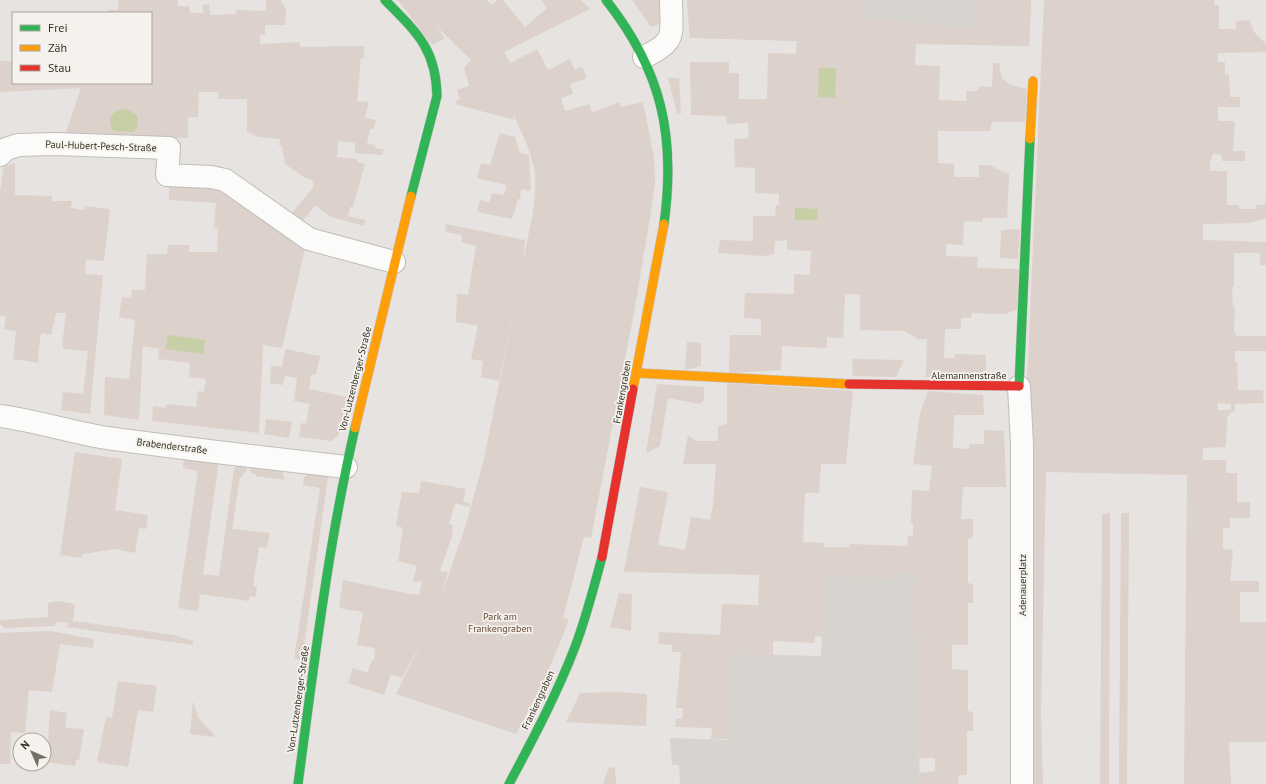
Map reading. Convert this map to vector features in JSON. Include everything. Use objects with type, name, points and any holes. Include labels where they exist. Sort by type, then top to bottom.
[{"type":"street","name":"Von-Lutzenberger-Straße","points":[[298,784],[321,614],[346,467],[394,262],[435,106],[438,88],[433,59],[427,45],[385,0]]},
{"type":"street","name":"Frankengraben","points":[[509,784],[560,682],[586,614],[604,553],[665,220],[669,170],[664,114],[644,58],[619,15],[606,0]]},
{"type":"street","points":[[644,58],[663,48],[669,42],[671,33],[671,0]]},
{"type":"street","name":"Alemannenstraße","points":[[636,373],[836,384],[1019,387],[1033,81]]},
{"type":"street","name":"Paul-Hubert-Pesch-Straße","points":[[0,155],[6,149],[18,145],[55,144],[169,148],[167,175],[212,177],[225,180],[309,239],[394,262]]},
{"type":"street","name":"Adenauerplatz","points":[[1019,387],[1022,444],[1022,784]]},
{"type":"street","name":"Brabenderstraße","points":[[0,416],[25,420],[62,430],[108,438],[346,467]]},
{"type":"shaded area","points":[[687,0],[1031,0],[1029,46],[690,38]]},
{"type":"shaded area","points":[[819,68],[836,68],[835,98],[818,97]]},
{"type":"shaded area","points":[[127,109],[137,115],[138,127],[133,132],[113,131],[110,121],[112,115],[115,112]]},
{"type":"shaded area","points":[[795,208],[818,209],[817,220],[795,220]]},
{"type":"shaded area","points":[[168,335],[205,340],[203,354],[166,349]]},
{"type":"shaded area","points":[[895,572],[916,574],[913,593],[920,784],[680,784],[679,765],[672,765],[670,738],[730,740],[726,654],[821,656],[825,576],[894,578]]},
{"type":"green space","points":[[118,0],[178,0],[178,6],[189,6],[190,13],[203,13],[203,5],[209,4],[210,15],[236,14],[237,10],[266,11],[266,0],[281,0],[286,10],[285,25],[265,25],[265,35],[260,35],[260,44],[300,42],[300,47],[364,46],[364,58],[361,58],[357,101],[369,102],[365,118],[376,120],[373,129],[370,129],[367,144],[375,145],[375,148],[384,149],[382,155],[355,153],[355,143],[338,141],[337,157],[357,159],[357,162],[365,164],[353,207],[350,207],[348,216],[365,220],[364,226],[331,217],[315,205],[302,222],[291,214],[313,188],[313,181],[305,178],[285,164],[282,146],[279,146],[280,139],[258,137],[247,132],[247,99],[218,99],[218,92],[199,92],[198,117],[188,117],[188,138],[65,135],[81,88],[0,92],[0,61],[12,61],[12,84],[152,84],[152,12],[108,12],[108,10],[117,10],[119,8]]},
{"type":"green space","name":"Park am Frankengraben","points":[[398,0],[487,0],[491,5],[498,0],[503,0],[525,27],[547,8],[541,0],[581,0],[590,9],[504,52],[510,63],[537,49],[548,70],[570,59],[575,70],[582,67],[587,78],[570,84],[573,94],[561,98],[565,111],[589,104],[592,112],[620,102],[621,107],[643,102],[654,157],[655,183],[651,211],[635,307],[591,538],[584,537],[563,618],[569,619],[564,634],[545,678],[516,734],[396,694],[424,636],[402,678],[391,674],[384,695],[348,683],[353,668],[367,673],[372,660],[374,660],[375,648],[357,645],[363,612],[339,608],[343,580],[419,595],[422,582],[413,581],[417,566],[398,561],[403,528],[396,525],[402,492],[419,493],[421,481],[466,489],[463,502],[470,503],[470,507],[455,503],[449,524],[453,525],[452,536],[440,571],[448,572],[439,602],[465,528],[484,459],[519,285],[499,381],[481,377],[483,361],[471,359],[478,326],[456,322],[457,294],[468,295],[476,246],[461,242],[462,235],[445,232],[446,224],[525,240],[523,262],[535,191],[534,168],[530,154],[513,114],[514,120],[455,104],[456,101],[460,99],[457,90],[469,86],[464,68],[471,60],[435,25],[445,38],[432,45]]},
{"type":"green space","points":[[632,0],[661,0],[662,23],[651,27]]},
{"type":"green space","points":[[687,0],[862,0],[862,21],[910,22],[974,28],[976,0],[1031,0],[1029,46],[916,44],[915,65],[940,66],[939,100],[966,101],[966,91],[976,91],[981,86],[992,87],[993,63],[999,63],[1002,78],[1011,85],[1027,89],[1025,122],[992,122],[990,131],[938,131],[938,163],[954,164],[954,177],[979,177],[979,165],[989,165],[1009,174],[1007,218],[983,218],[982,222],[964,221],[963,245],[946,244],[946,256],[978,257],[977,268],[1019,269],[1017,310],[1004,314],[972,313],[971,318],[961,318],[961,329],[945,329],[944,358],[955,358],[955,354],[986,355],[986,377],[926,377],[927,339],[918,339],[904,331],[860,330],[860,295],[845,294],[843,338],[827,337],[827,348],[782,346],[781,370],[729,373],[730,335],[761,335],[761,319],[744,318],[745,293],[794,294],[794,274],[810,275],[811,251],[787,250],[787,240],[775,241],[774,254],[763,256],[718,253],[720,240],[753,241],[753,216],[775,216],[776,205],[779,205],[779,194],[755,193],[755,168],[735,167],[734,139],[749,138],[748,123],[727,124],[726,116],[691,115],[690,62],[729,62],[729,73],[739,73],[739,99],[767,99],[768,53],[796,54],[797,41],[690,38]]},
{"type":"green space","points":[[1044,0],[1214,0],[1214,5],[1219,5],[1219,29],[1236,29],[1236,21],[1249,20],[1254,32],[1266,44],[1266,52],[1218,53],[1218,62],[1225,62],[1225,75],[1229,75],[1230,97],[1240,97],[1240,107],[1218,107],[1218,121],[1235,121],[1233,151],[1245,151],[1245,161],[1222,161],[1222,156],[1219,154],[1213,154],[1210,161],[1210,171],[1227,171],[1227,205],[1239,205],[1239,209],[1256,209],[1256,205],[1265,205],[1266,193],[1266,218],[1249,223],[1203,224],[1203,240],[1266,242],[1266,265],[1260,265],[1260,253],[1234,253],[1234,287],[1232,287],[1233,307],[1235,307],[1234,331],[1236,336],[1266,336],[1266,351],[1235,351],[1238,390],[1263,390],[1264,403],[1235,404],[1235,411],[1231,412],[1227,418],[1226,447],[1203,448],[1203,460],[1226,460],[1226,473],[1237,473],[1237,502],[1250,502],[1250,518],[1230,518],[1230,528],[1223,528],[1223,549],[1233,550],[1230,581],[1259,581],[1259,592],[1240,592],[1240,622],[1266,622],[1266,742],[1229,742],[1231,784],[1184,784],[1187,475],[1046,472],[1041,712],[1044,784],[1030,784],[1027,382]],"holes":[[[1218,403],[1231,404],[1231,410],[1218,410]]]},
{"type":"green space","points":[[668,78],[679,78],[681,114],[677,113]]},
{"type":"green space","points":[[500,133],[515,137],[520,153],[529,155],[531,191],[521,189],[520,199],[518,199],[512,219],[477,212],[480,200],[489,202],[492,193],[504,195],[507,185],[477,178],[481,163],[490,165]]},
{"type":"green space","points":[[15,163],[15,195],[52,196],[52,201],[72,201],[71,208],[84,210],[85,206],[110,209],[104,261],[86,259],[85,274],[103,275],[90,414],[61,410],[63,392],[83,394],[88,351],[64,349],[62,345],[66,313],[56,313],[51,335],[41,333],[38,355],[39,363],[13,359],[16,331],[4,329],[6,317],[0,315],[0,192],[4,166]]},
{"type":"green space","points":[[169,186],[216,188],[230,194],[305,249],[282,348],[263,345],[259,433],[152,421],[153,406],[166,408],[167,404],[196,407],[198,391],[204,392],[206,379],[189,377],[190,363],[158,359],[159,349],[143,346],[139,420],[104,415],[105,377],[129,379],[135,320],[119,317],[122,297],[131,298],[132,290],[145,290],[147,254],[167,254],[168,245],[189,245],[189,252],[217,252],[218,228],[214,228],[216,203],[169,200]]},
{"type":"green space","points":[[1020,229],[1018,259],[1000,258],[1001,230]]},
{"type":"green space","points":[[687,342],[701,343],[701,366],[685,370]]},
{"type":"green space","points":[[285,349],[320,356],[316,375],[311,375],[309,389],[347,397],[338,436],[331,441],[299,437],[301,423],[306,424],[309,404],[294,401],[297,378],[285,376],[283,385],[270,383],[271,366],[282,367]]},
{"type":"green space","points":[[852,359],[904,360],[896,377],[853,376]]},
{"type":"green space","points":[[727,383],[853,391],[846,464],[821,464],[819,493],[805,493],[803,542],[824,543],[824,547],[850,547],[850,544],[907,546],[908,536],[913,536],[913,524],[911,523],[912,490],[929,491],[932,466],[913,464],[920,413],[928,391],[983,395],[984,415],[954,415],[953,448],[969,449],[969,444],[984,444],[984,430],[1004,431],[1006,487],[963,487],[961,519],[973,519],[973,537],[968,539],[968,583],[973,584],[973,603],[968,603],[968,645],[952,645],[952,669],[968,670],[968,711],[973,712],[973,731],[967,731],[967,775],[959,775],[958,784],[920,784],[920,773],[935,771],[935,758],[919,758],[913,593],[916,574],[895,572],[895,578],[825,576],[822,637],[815,636],[815,643],[773,641],[773,655],[726,654],[730,739],[711,739],[712,728],[675,727],[676,719],[682,719],[683,708],[676,708],[681,652],[672,652],[672,645],[658,644],[659,632],[720,635],[722,604],[758,605],[759,575],[624,572],[640,487],[668,492],[658,545],[685,550],[691,517],[710,520],[713,505],[716,464],[683,464],[688,435],[696,441],[718,441],[718,426],[727,424]]},
{"type":"green space","points":[[657,384],[704,387],[704,400],[700,404],[668,398],[660,446],[646,453]]},
{"type":"green space","points":[[266,419],[292,422],[289,438],[264,434]]},
{"type":"green space","points":[[75,452],[122,459],[115,510],[148,515],[146,529],[139,528],[135,553],[115,549],[83,554],[81,558],[60,555]]},
{"type":"green space","points":[[184,456],[219,460],[203,574],[219,576],[234,468],[239,464],[247,465],[246,473],[243,472],[242,477],[240,477],[232,529],[270,533],[267,548],[259,547],[253,586],[257,587],[256,597],[250,596],[249,601],[200,594],[198,611],[178,608],[198,471],[183,468]]},
{"type":"green space","points":[[251,465],[282,471],[285,480],[256,476],[250,473]]},
{"type":"green space","points":[[310,473],[328,477],[302,660],[295,659],[295,653],[320,488],[303,485],[304,477]]},
{"type":"green space","points":[[1110,513],[1109,784],[1100,784],[1102,514]]},
{"type":"green space","points":[[1121,513],[1129,513],[1127,784],[1119,784]]},
{"type":"green space","points":[[619,593],[632,594],[631,631],[610,627]]},
{"type":"green space","points":[[58,601],[75,604],[73,621],[174,635],[193,641],[193,645],[67,627],[68,623],[56,622],[54,626],[5,628],[0,624],[0,620],[48,617],[48,603]]},
{"type":"green space","points":[[50,631],[94,639],[93,648],[60,644],[52,692],[29,690],[25,732],[11,732],[10,764],[0,764],[0,633]]},
{"type":"green space","points":[[298,678],[301,679],[297,713],[293,713]]},
{"type":"green space","points":[[118,681],[157,686],[153,712],[138,710],[128,767],[97,762],[106,717],[112,718]]},
{"type":"green space","points":[[617,692],[647,694],[646,726],[566,722],[580,693]]},
{"type":"green space","points":[[193,701],[198,717],[216,737],[190,734]]},
{"type":"green space","points":[[50,710],[67,713],[65,728],[84,729],[79,760],[76,760],[75,766],[52,763],[52,732],[49,732]]},
{"type":"green space","points":[[609,767],[615,768],[616,784],[603,784]]},
{"type":"traffic: fast","points":[[385,0],[415,32],[422,42],[433,65],[436,79],[437,96],[411,196]]},
{"type":"traffic: fast","points":[[606,0],[625,26],[640,53],[652,79],[660,106],[666,133],[668,162],[664,224]]},
{"type":"traffic: fast","points":[[1019,386],[1030,139]]},
{"type":"traffic: fast","points":[[298,784],[329,561],[345,472],[355,428]]},
{"type":"traffic: fast","points":[[509,784],[568,665],[583,625],[602,557]]},
{"type":"traffic: slow","points":[[1030,139],[1033,81]]},
{"type":"traffic: slow","points":[[355,428],[411,196]]},
{"type":"traffic: slow","points":[[633,389],[664,224]]},
{"type":"traffic: slow","points":[[636,373],[849,384]]},
{"type":"traffic: jam","points":[[849,384],[1019,386]]},
{"type":"traffic: jam","points":[[602,557],[633,389]]}]
